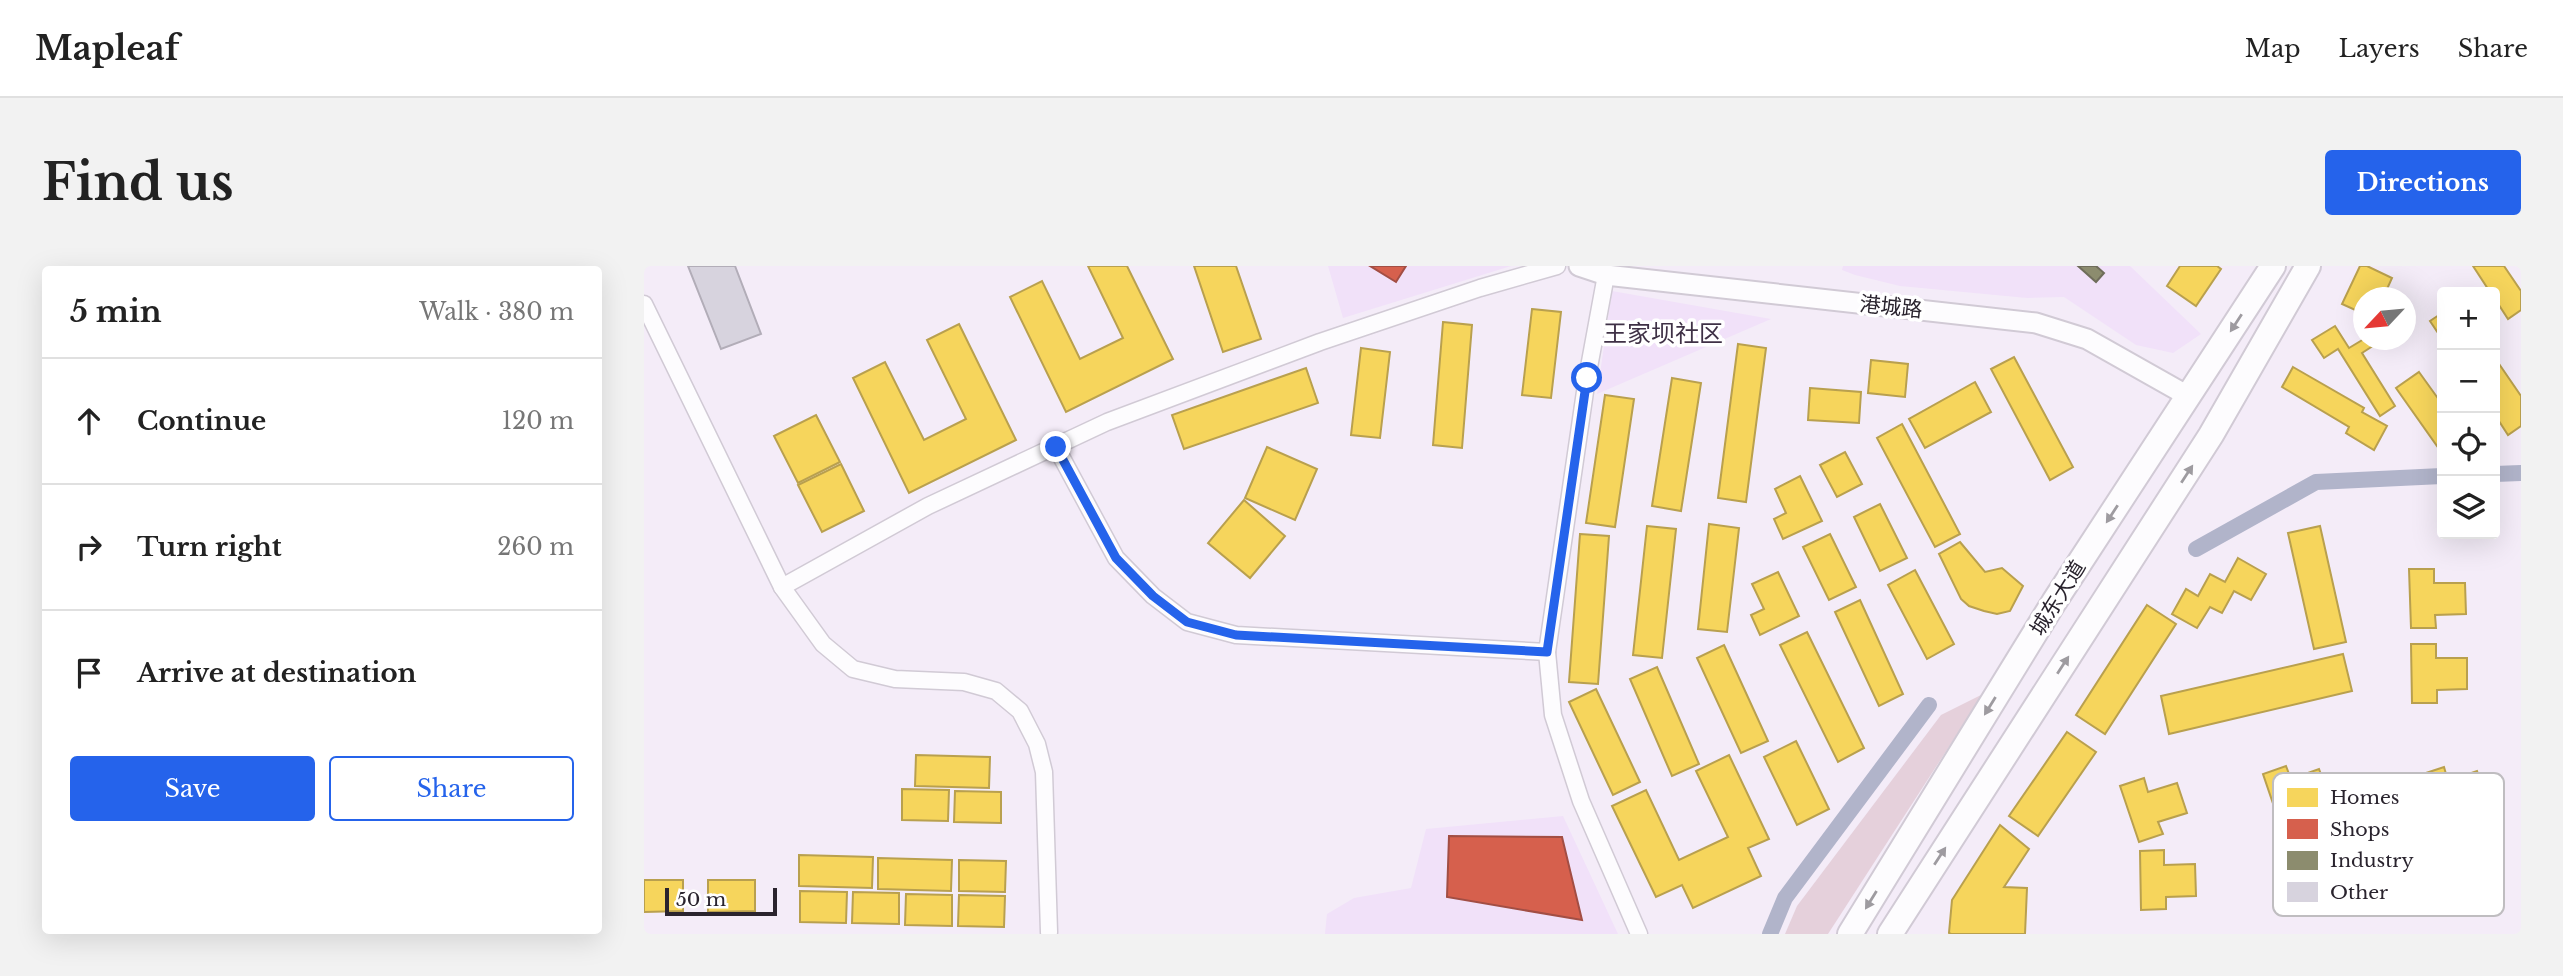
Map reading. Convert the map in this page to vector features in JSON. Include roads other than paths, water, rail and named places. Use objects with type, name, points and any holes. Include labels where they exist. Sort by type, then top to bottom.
[{"type":"main road","name":"城东大道","points":[[1850,934],[2054,602],[2273,266]]},
{"type":"main road","name":"城东大道","points":[[1890,934],[2211,435],[2308,266]]},
{"type":"street","points":[[782,587],[928,506],[1107,422],[1307,346],[1480,288],[1557,266]]},
{"type":"street","name":"港城路","points":[[1579,266],[1606,275],[2036,323],[2087,339],[2189,396]]},
{"type":"street","points":[[1606,275],[1587,378],[1547,652],[1553,715],[1581,801],[1639,934]]},
{"type":"street","points":[[644,304],[782,587],[824,644],[853,669],[895,679],[964,682],[996,691],[1020,711],[1037,744],[1044,772],[1049,932]]},
{"type":"street","points":[[1056,447],[1116,558],[1153,596],[1187,622],[1236,635],[1547,652]]},
{"type":"waterway","points":[[2500,474],[2521,473]]},
{"type":"waterway","points":[[2196,549],[2316,482],[2437,476]]},
{"type":"waterway","points":[[1770,934],[1785,898],[1929,705]]},
{"type":"district","name":"王家坝社区","points":[[1663,334]]}]
